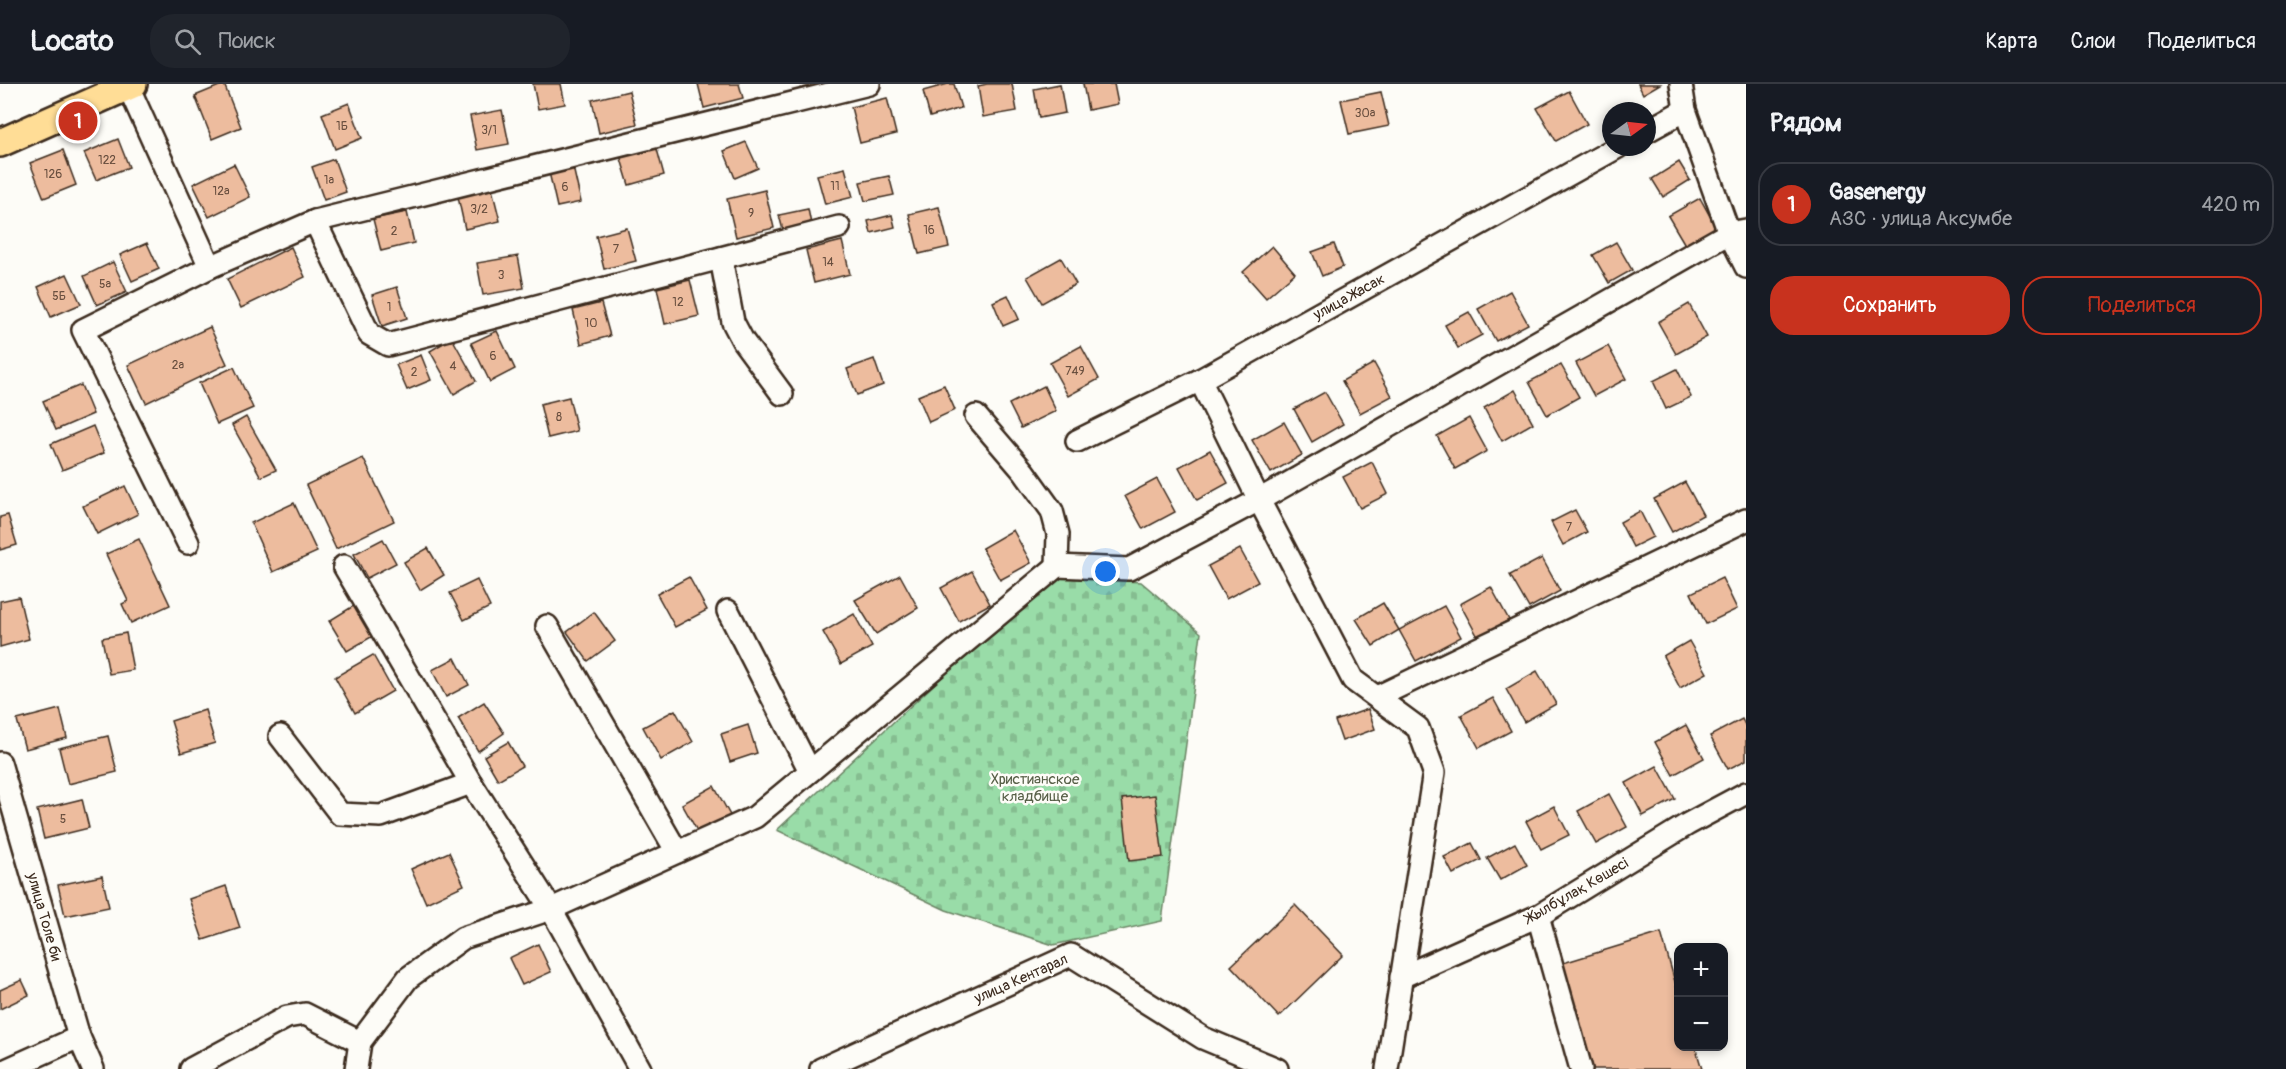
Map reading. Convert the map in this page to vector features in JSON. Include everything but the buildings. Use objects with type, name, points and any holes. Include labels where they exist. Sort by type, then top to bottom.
[{"type":"main road","points":[[0,143],[131,85]]},
{"type":"street","points":[[188,543],[83,330],[210,267],[315,221],[869,84]]},
{"type":"street","points":[[1681,84],[1685,110],[1737,231],[1746,267]]},
{"type":"street","points":[[131,85],[210,267]]},
{"type":"street","points":[[1656,126],[1685,110]]},
{"type":"street","name":"улица Жасак","points":[[1077,441],[1200,380],[1602,156]]},
{"type":"street","points":[[315,221],[369,334],[388,345],[839,227]]},
{"type":"street","points":[[356,1069],[360,1042],[408,978],[463,938],[550,909],[755,817],[1057,566],[1129,569],[1259,500],[1737,231]]},
{"type":"street","points":[[721,258],[733,322],[742,341],[782,394]]},
{"type":"street","points":[[1200,380],[1259,500],[1353,680],[1418,728],[1434,772],[1387,1069]]},
{"type":"street","points":[[976,416],[1024,472],[1052,511],[1058,534],[1057,566]]},
{"type":"street","points":[[1377,697],[1746,520]]},
{"type":"street","points":[[344,566],[471,783],[550,909],[640,1069]]},
{"type":"street","points":[[728,611],[810,771]]},
{"type":"street","points":[[547,626],[677,852]]},
{"type":"street","points":[[280,736],[340,814],[381,816],[471,783]]},
{"type":"street","name":"улица Толе би","points":[[0,763],[79,1037],[93,1069]]},
{"type":"street","name":"Жылбұлақ Көшесі","points":[[1401,977],[1538,916],[1688,824],[1746,793]]},
{"type":"street","points":[[1538,916],[1581,1069]]},
{"type":"street","name":"улица Кентарал","points":[[821,1069],[1071,955],[1203,1038],[1277,1069]]},
{"type":"street","points":[[191,1069],[287,1017],[305,1014],[360,1042]]},
{"type":"street","points":[[8,1069],[79,1037]]},
{"type":"green space","name":"Христианское кладбище","points":[[1057,577],[1141,582],[1201,633],[1162,921],[1053,945],[946,910],[777,830],[1040,586]]},
{"type":"place","name":"Gasenergy","points":[[78,121]]}]
